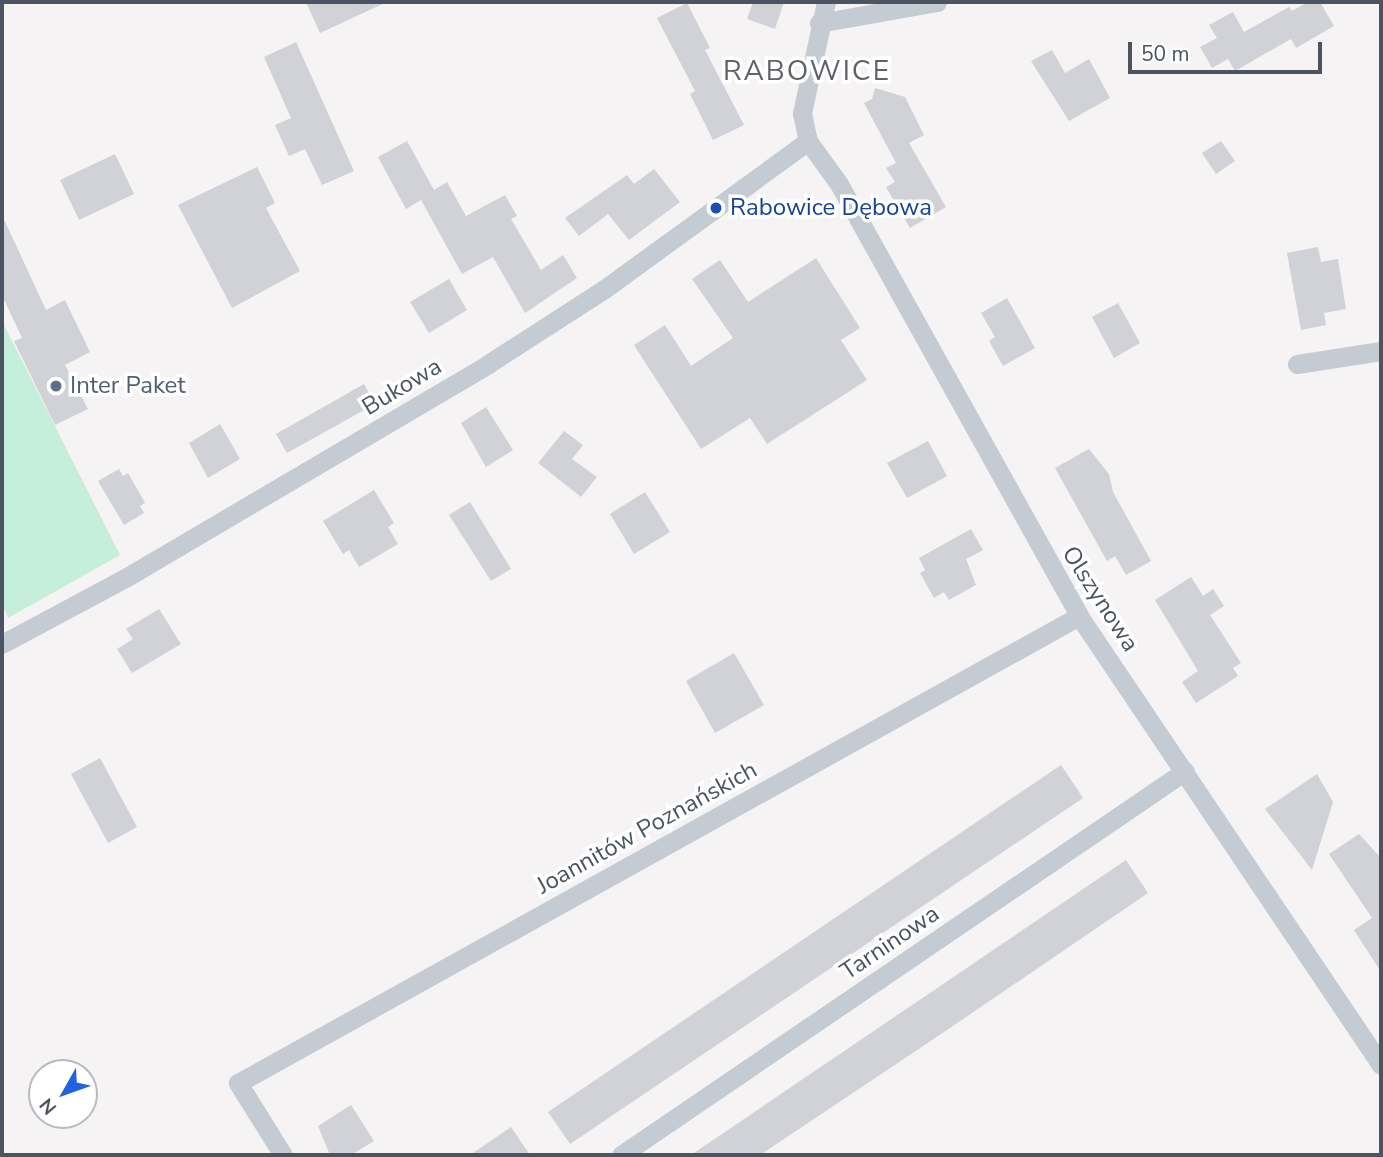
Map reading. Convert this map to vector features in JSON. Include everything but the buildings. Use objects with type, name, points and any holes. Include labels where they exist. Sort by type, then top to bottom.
[{"type":"street","points":[[808,141],[802,113],[819,23],[826,2]]},
{"type":"street","points":[[819,23],[937,2]]},
{"type":"street","name":"Olszynowa","points":[[808,141],[839,184],[1079,616],[1381,1065]]},
{"type":"street","name":"Bukowa","points":[[2,645],[127,577],[488,364],[604,290],[808,141]]},
{"type":"street","points":[[1297,364],[1381,351]]},
{"type":"street","name":"Joannitów Poznańskich","points":[[283,1155],[238,1083],[1079,616]]},
{"type":"street","name":"Tarninowa","points":[[621,1155],[1185,771]]},
{"type":"green space","points":[[2,321],[120,555],[8,618],[2,604]]},
{"type":"place","name":"Rabowice Dębowa","points":[[716,208]]},
{"type":"place","name":"Inter Paket","points":[[56,386]]},
{"type":"district","name":"RABOWICE","points":[[807,71]]}]
